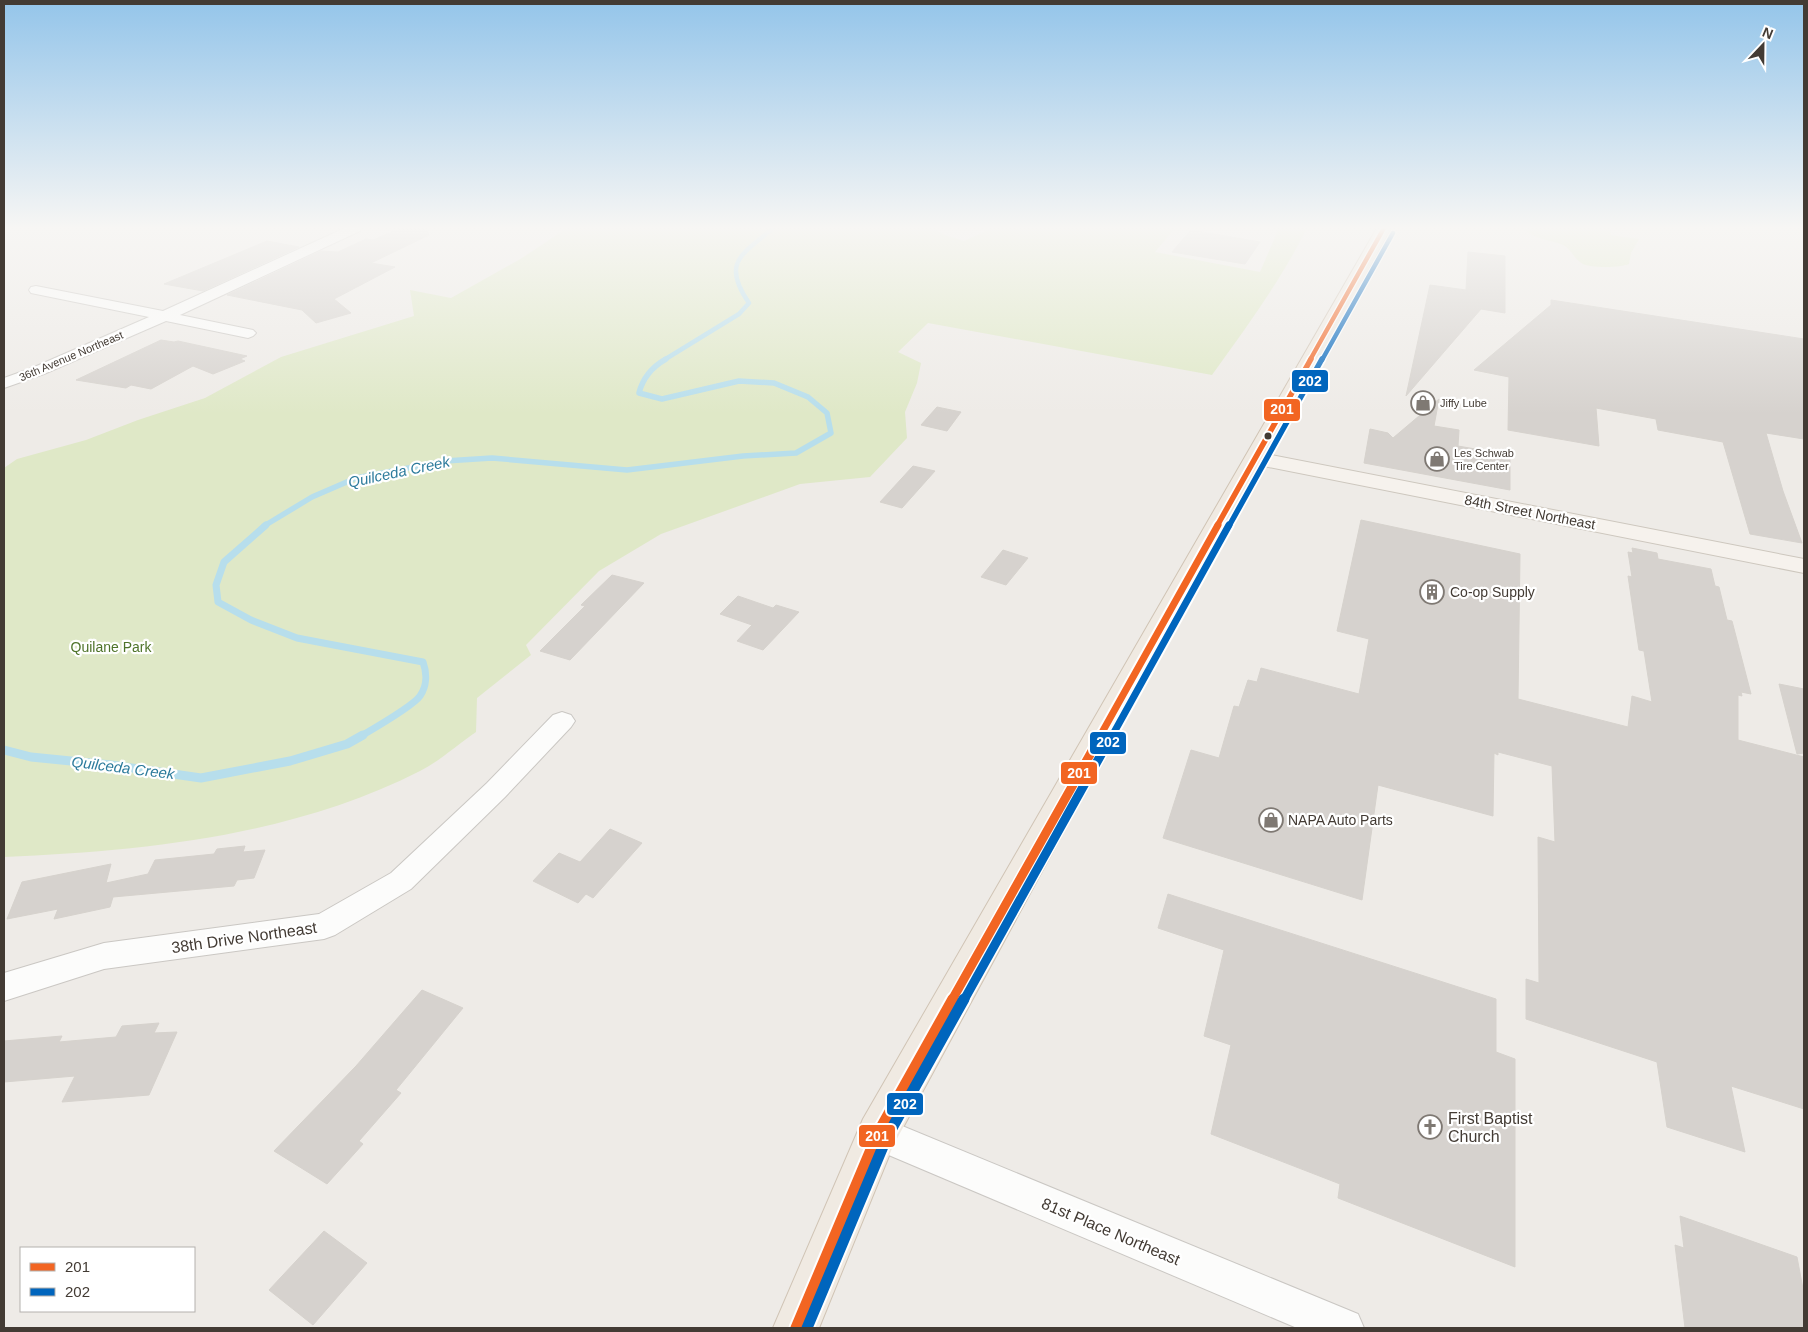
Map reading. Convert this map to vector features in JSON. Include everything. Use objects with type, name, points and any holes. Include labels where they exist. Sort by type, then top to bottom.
[{"type":"main road","points":[[796,1328],[878,1133],[1349,290]]},
{"type":"street","points":[[37,290],[248,333]]},
{"type":"street","name":"36th Avenue Northeast","points":[[4,383],[38,371],[221,290]]},
{"type":"street","name":"84th Street Northeast","points":[[1256,458],[1804,566]]},
{"type":"street","name":"38th Drive Northeast","points":[[4,987],[104,956],[324,926],[368,902],[400,881],[427,858],[562,721]]},
{"type":"street","name":"81st Place Northeast","points":[[878,1133],[1344,1328]]},
{"type":"green space","name":"Quilane Park","points":[[410,290],[451,298],[465,290],[1271,290],[1212,375],[928,323],[898,352],[921,363],[917,383],[905,412],[907,438],[870,477],[800,484],[661,534],[599,571],[526,645],[531,655],[477,698],[476,732],[427,767],[371,793],[321,811],[269,825],[217,836],[164,844],[110,850],[4,857],[4,468],[17,459],[86,440],[138,420],[205,398],[281,357],[414,316]]},
{"type":"building","points":[[237,290],[351,290],[334,299],[351,313],[316,323],[302,310],[227,295]]},
{"type":"building","points":[[1429,290],[1505,290],[1505,313],[1481,309],[1406,396]]},
{"type":"building","points":[[1551,300],[1804,339],[1804,439],[1766,433],[1783,491],[1802,543],[1750,534],[1723,442],[1658,430],[1656,419],[1596,408],[1599,446],[1508,430],[1509,377],[1474,370],[1551,305]]},
{"type":"building","points":[[161,340],[178,341],[247,356],[240,359],[245,361],[213,374],[193,366],[151,389],[131,385],[126,388],[76,380]]},
{"type":"building","name":"Les Schwab Tire Center","points":[[1439,399],[1434,426],[1459,430],[1458,446],[1510,455],[1510,490],[1364,463],[1370,429],[1388,433],[1393,438]]},
{"type":"building","points":[[937,407],[961,412],[947,431],[921,425]]},
{"type":"building","points":[[913,466],[935,471],[902,508],[880,502]]},
{"type":"building","points":[[1361,520],[1520,554],[1518,699],[1628,727],[1632,696],[1652,702],[1644,651],[1639,650],[1628,576],[1632,577],[1628,552],[1633,553],[1632,548],[1657,553],[1658,559],[1711,569],[1715,586],[1719,587],[1727,620],[1732,621],[1751,694],[1741,692],[1742,696],[1738,695],[1738,740],[1804,757],[1804,1109],[1731,1086],[1745,1152],[1667,1127],[1657,1062],[1526,1019],[1526,979],[1539,983],[1538,837],[1555,842],[1552,766],[1498,752],[1498,755],[1494,753],[1493,816],[1378,785],[1362,900],[1163,838],[1191,750],[1219,758],[1234,706],[1239,707],[1248,680],[1257,682],[1261,668],[1359,694],[1369,639],[1337,631]]},
{"type":"building","points":[[1003,550],[1028,558],[1006,585],[981,577]]},
{"type":"building","points":[[612,575],[644,583],[570,660],[540,651],[585,606],[581,605]]},
{"type":"building","points":[[738,596],[773,608],[776,605],[799,612],[763,650],[737,641],[752,625],[720,614]]},
{"type":"building","points":[[1779,684],[1804,689],[1804,753],[1797,754]]},
{"type":"building","points":[[610,829],[642,843],[593,898],[586,894],[578,903],[533,881],[559,853],[580,862]]},
{"type":"building","points":[[245,846],[243,852],[265,850],[254,878],[237,880],[234,886],[113,897],[110,907],[54,919],[58,909],[7,919],[22,882],[111,864],[106,883],[148,874],[155,860],[214,854],[217,849]]},
{"type":"building","name":"First Baptist Church","points":[[1168,894],[1496,999],[1496,1052],[1515,1059],[1515,1267],[1338,1198],[1340,1184],[1211,1134],[1231,1045],[1204,1036],[1224,950],[1158,928]]},
{"type":"building","points":[[422,990],[463,1008],[396,1090],[401,1093],[359,1141],[363,1144],[327,1184],[274,1151],[356,1066]]},
{"type":"building","points":[[159,1023],[154,1033],[177,1032],[149,1095],[62,1102],[75,1076],[4,1082],[4,1041],[62,1036],[59,1042],[116,1037],[122,1026]]},
{"type":"building","points":[[1680,1216],[1797,1257],[1804,1294],[1804,1328],[1685,1328],[1675,1245],[1684,1248]]},
{"type":"building","points":[[324,1231],[367,1263],[313,1325],[269,1290]]},
{"type":"waterway","name":"Quilceda Creek","points":[[664,360],[739,314],[749,303],[742,290]]},
{"type":"waterway","name":"Quilceda Creek","points":[[264,526],[312,497],[356,478],[445,461],[492,458],[627,470],[743,456],[796,453],[831,433],[827,413],[808,397],[774,383],[739,381],[662,399],[639,393],[649,373],[656,365],[666,359]]},
{"type":"waterway","name":"Quilceda Creek","points":[[266,525],[224,562],[216,585],[218,602],[251,620],[297,638],[423,662],[426,679],[420,696],[401,711],[361,736]]},
{"type":"waterway","name":"Quilceda Creek","points":[[4,750],[31,757],[111,765],[201,778],[290,761],[347,744],[363,735]]},
{"type":"transit line","name":"201","points":[[796,1328],[878,1133],[1349,290]]},
{"type":"transit line","name":"202","points":[[807,1328],[887,1137],[1361,290]]},
{"type":"place","name":"Jiffy Lube","points":[[1423,403]]},
{"type":"place","name":"Les Schwab Tire Center","points":[[1437,459]]},
{"type":"place","name":"Co-op Supply","points":[[1432,592]]},
{"type":"place","name":"NAPA Auto Parts","points":[[1271,820]]},
{"type":"place","name":"First Baptist Church","points":[[1430,1127]]}]
